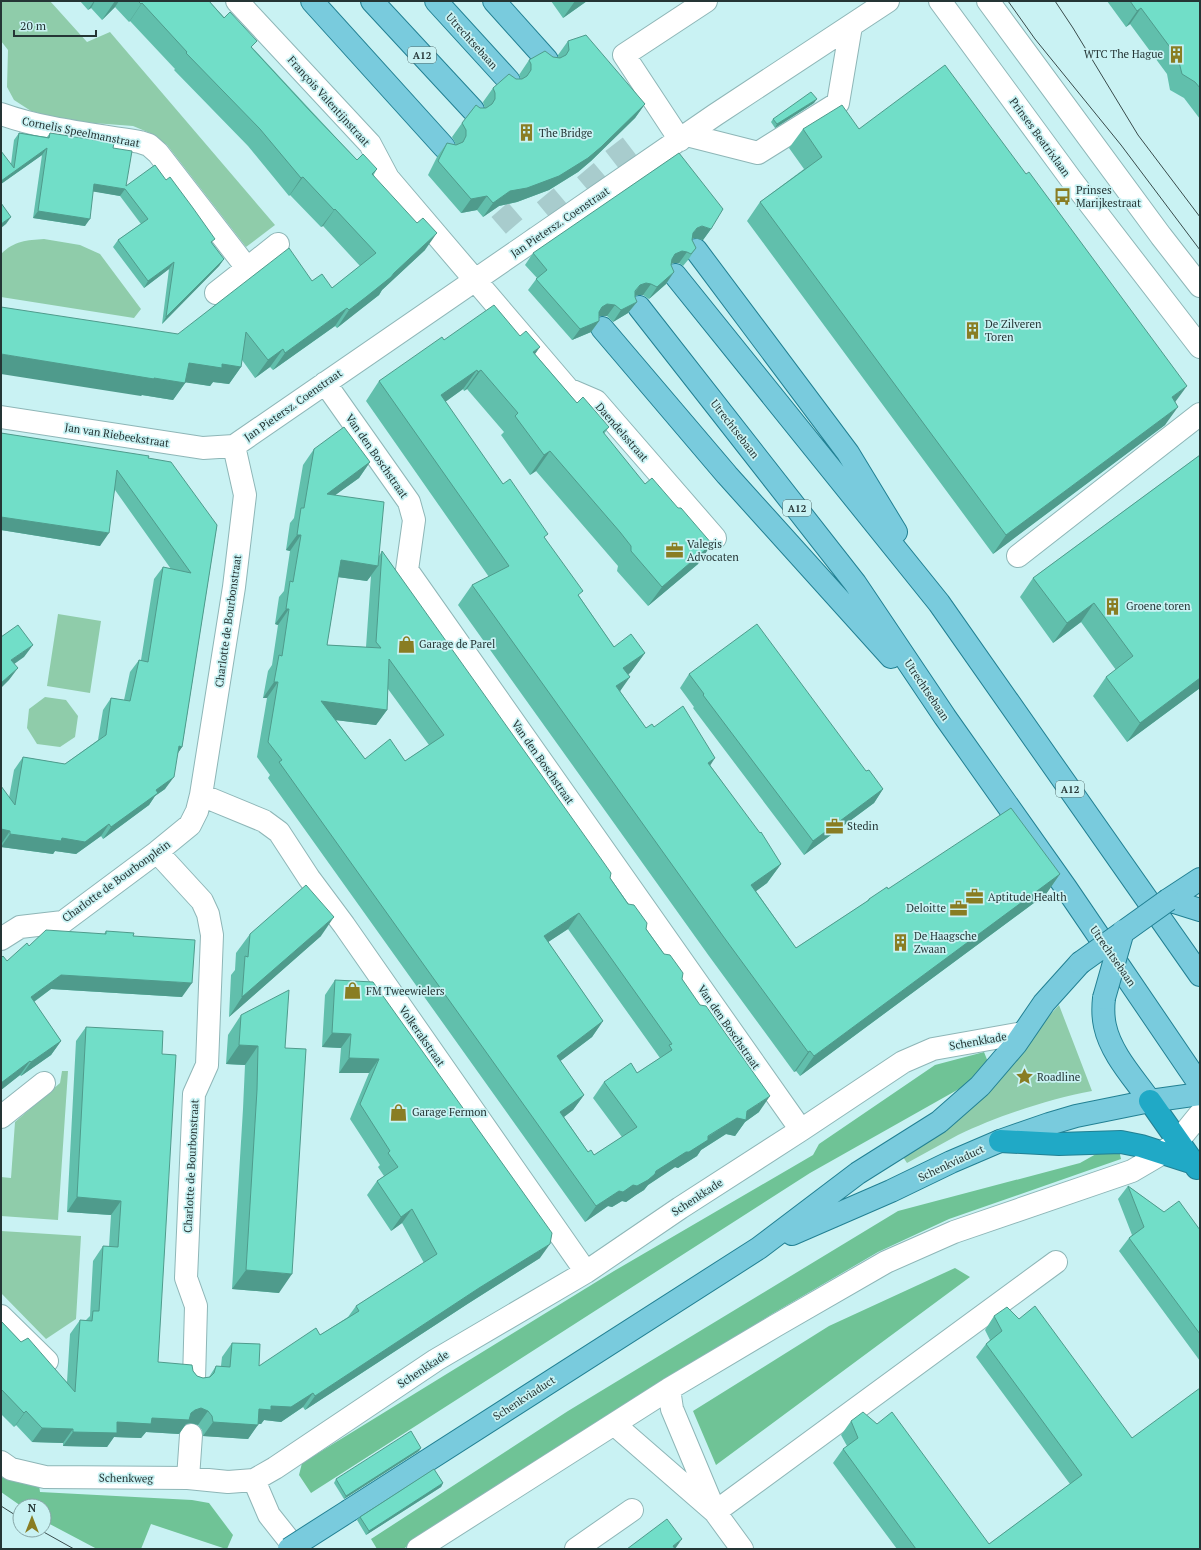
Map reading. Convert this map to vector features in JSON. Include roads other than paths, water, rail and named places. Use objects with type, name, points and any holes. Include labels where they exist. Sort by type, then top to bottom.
[{"type":"highway","points":[[1150,1101],[1183,1134],[1197,1168]]},
{"type":"highway","points":[[1000,1141],[1059,1144],[1121,1142],[1141,1146],[1183,1134]]},
{"type":"main road","points":[[312,1],[444,147]]},
{"type":"main road","name":"A12","points":[[372,1],[473,110]]},
{"type":"main road","name":"Utrechtsebaan","points":[[436,1],[508,81]]},
{"type":"main road","points":[[494,1],[547,60]]},
{"type":"main road","points":[[696,250],[848,453],[939,603]]},
{"type":"main road","name":"A12","points":[[675,275],[939,603],[1200,975]]},
{"type":"main road","name":"Utrechtsebaan","points":[[639,307],[854,583],[945,717],[1066,888],[1200,1085]]},
{"type":"main road","points":[[602,328],[727,475],[945,717]]},
{"type":"main road","points":[[1023,1033],[1044,1003],[1080,963],[1123,931],[1182,902],[1200,879]]},
{"type":"main road","points":[[1123,931],[1104,998],[1103,1014],[1109,1040],[1122,1063],[1150,1101],[1200,1094]]},
{"type":"main road","name":"Schenkviaduct","points":[[289,1549],[759,1248],[858,1173],[939,1122],[980,1086],[1023,1033]]},
{"type":"main road","name":"Schenkviaduct","points":[[759,1248],[891,1191],[951,1162],[1000,1141],[1076,1116],[1150,1101]]},
{"type":"street","name":"François Valentijnstraat","points":[[237,1],[370,144],[388,178],[476,280]]},
{"type":"street","points":[[706,1],[624,55],[684,137],[758,153],[838,103],[851,26]]},
{"type":"street","name":"Jan Pietersz. Coenstraat","points":[[234,446],[684,137],[888,1]]},
{"type":"street","name":"Prinses Beatrixlaan","points":[[940,1],[1074,182],[1200,347]]},
{"type":"street","points":[[988,1],[1161,236],[1200,286]]},
{"type":"street","name":"Cornelis Speelmanstraat","points":[[1,114],[51,128],[140,142],[149,145],[158,153],[247,268]]},
{"type":"street","points":[[216,293],[278,244]]},
{"type":"street","name":"Daendelsstraat","points":[[476,280],[568,389],[596,401],[715,538]]},
{"type":"street","name":"Van den Boschstraat","points":[[325,383],[409,502],[414,520],[407,570],[801,1130]]},
{"type":"street","points":[[1018,556],[1200,414]]},
{"type":"street","name":"Jan van Riebeekstraat","points":[[1,417],[203,448],[234,446]]},
{"type":"street","name":"Charlotte de Bourbonstraat","points":[[202,795],[234,587],[245,495],[234,446]]},
{"type":"street","name":"Charlotte de Bourbonplein","points":[[3,934],[20,927],[62,922],[157,852],[190,825],[197,811],[202,795]]},
{"type":"street","name":"Volkerakstraat","points":[[202,795],[264,821],[279,832],[309,878],[349,931],[586,1272]]},
{"type":"street","name":"Charlotte de Bourbonstraat","points":[[157,852],[202,901],[208,914],[212,935],[207,1065],[194,1094],[186,1271],[186,1278],[196,1306],[194,1380]]},
{"type":"street","name":"Schenkkade","points":[[254,1480],[275,1468],[436,1360],[586,1272],[712,1187],[903,1062],[933,1049],[1023,1033]]},
{"type":"street","points":[[1,1117],[44,1083]]},
{"type":"street","points":[[418,1549],[615,1425],[669,1389],[886,1262],[954,1232],[1132,1171],[1183,1134]]},
{"type":"street","points":[[715,1512],[1056,1262]]},
{"type":"street","points":[[1,1316],[54,1368]]},
{"type":"street","points":[[669,1389],[672,1409],[715,1512]]},
{"type":"street","points":[[615,1425],[715,1512],[742,1549]]},
{"type":"street","points":[[188,1478],[191,1435]]},
{"type":"street","name":"Schenkweg","points":[[1,1462],[11,1469],[45,1476],[188,1478],[228,1482],[254,1480]]},
{"type":"street","points":[[254,1480],[269,1515],[296,1549]]},
{"type":"street","points":[[576,1549],[632,1510]]},
{"type":"tunnel","points":[[594,118],[646,186]]},
{"type":"tunnel","points":[[564,145],[616,206]]},
{"type":"tunnel","points":[[524,170],[577,233]]},
{"type":"tunnel","points":[[478,185],[541,257]]},
{"type":"tram line","points":[[1008,1],[1035,39],[1121,145],[1200,250]]},
{"type":"tram line","points":[[1055,1],[1138,135],[1200,217]]},
{"type":"tram line","points":[[1,1506],[12,1513]]},
{"type":"tram line","points":[[52,1537],[74,1549]]},
{"type":"place","name":"WTC The Hague","points":[[1176,54]]},
{"type":"place","name":"The Bridge","points":[[526,133]]},
{"type":"place","name":"Prinses Marijkestraat","points":[[1063,196]]},
{"type":"place","name":"De Zilveren Toren","points":[[972,330]]},
{"type":"place","name":"Valegis Advocaten","points":[[674,550]]},
{"type":"place","name":"Groene toren","points":[[1113,606]]},
{"type":"place","name":"Garage de Parel","points":[[406,644]]},
{"type":"place","name":"Stedin","points":[[834,826]]},
{"type":"place","name":"Aptitude Health","points":[[975,897]]},
{"type":"place","name":"Deloitte","points":[[959,908]]},
{"type":"place","name":"De Haagsche Zwaan","points":[[901,942]]},
{"type":"place","name":"FM Tweewielers","points":[[353,991]]},
{"type":"place","name":"Roadline","points":[[1024,1077]]},
{"type":"place","name":"Garage Fermon","points":[[399,1112]]}]
